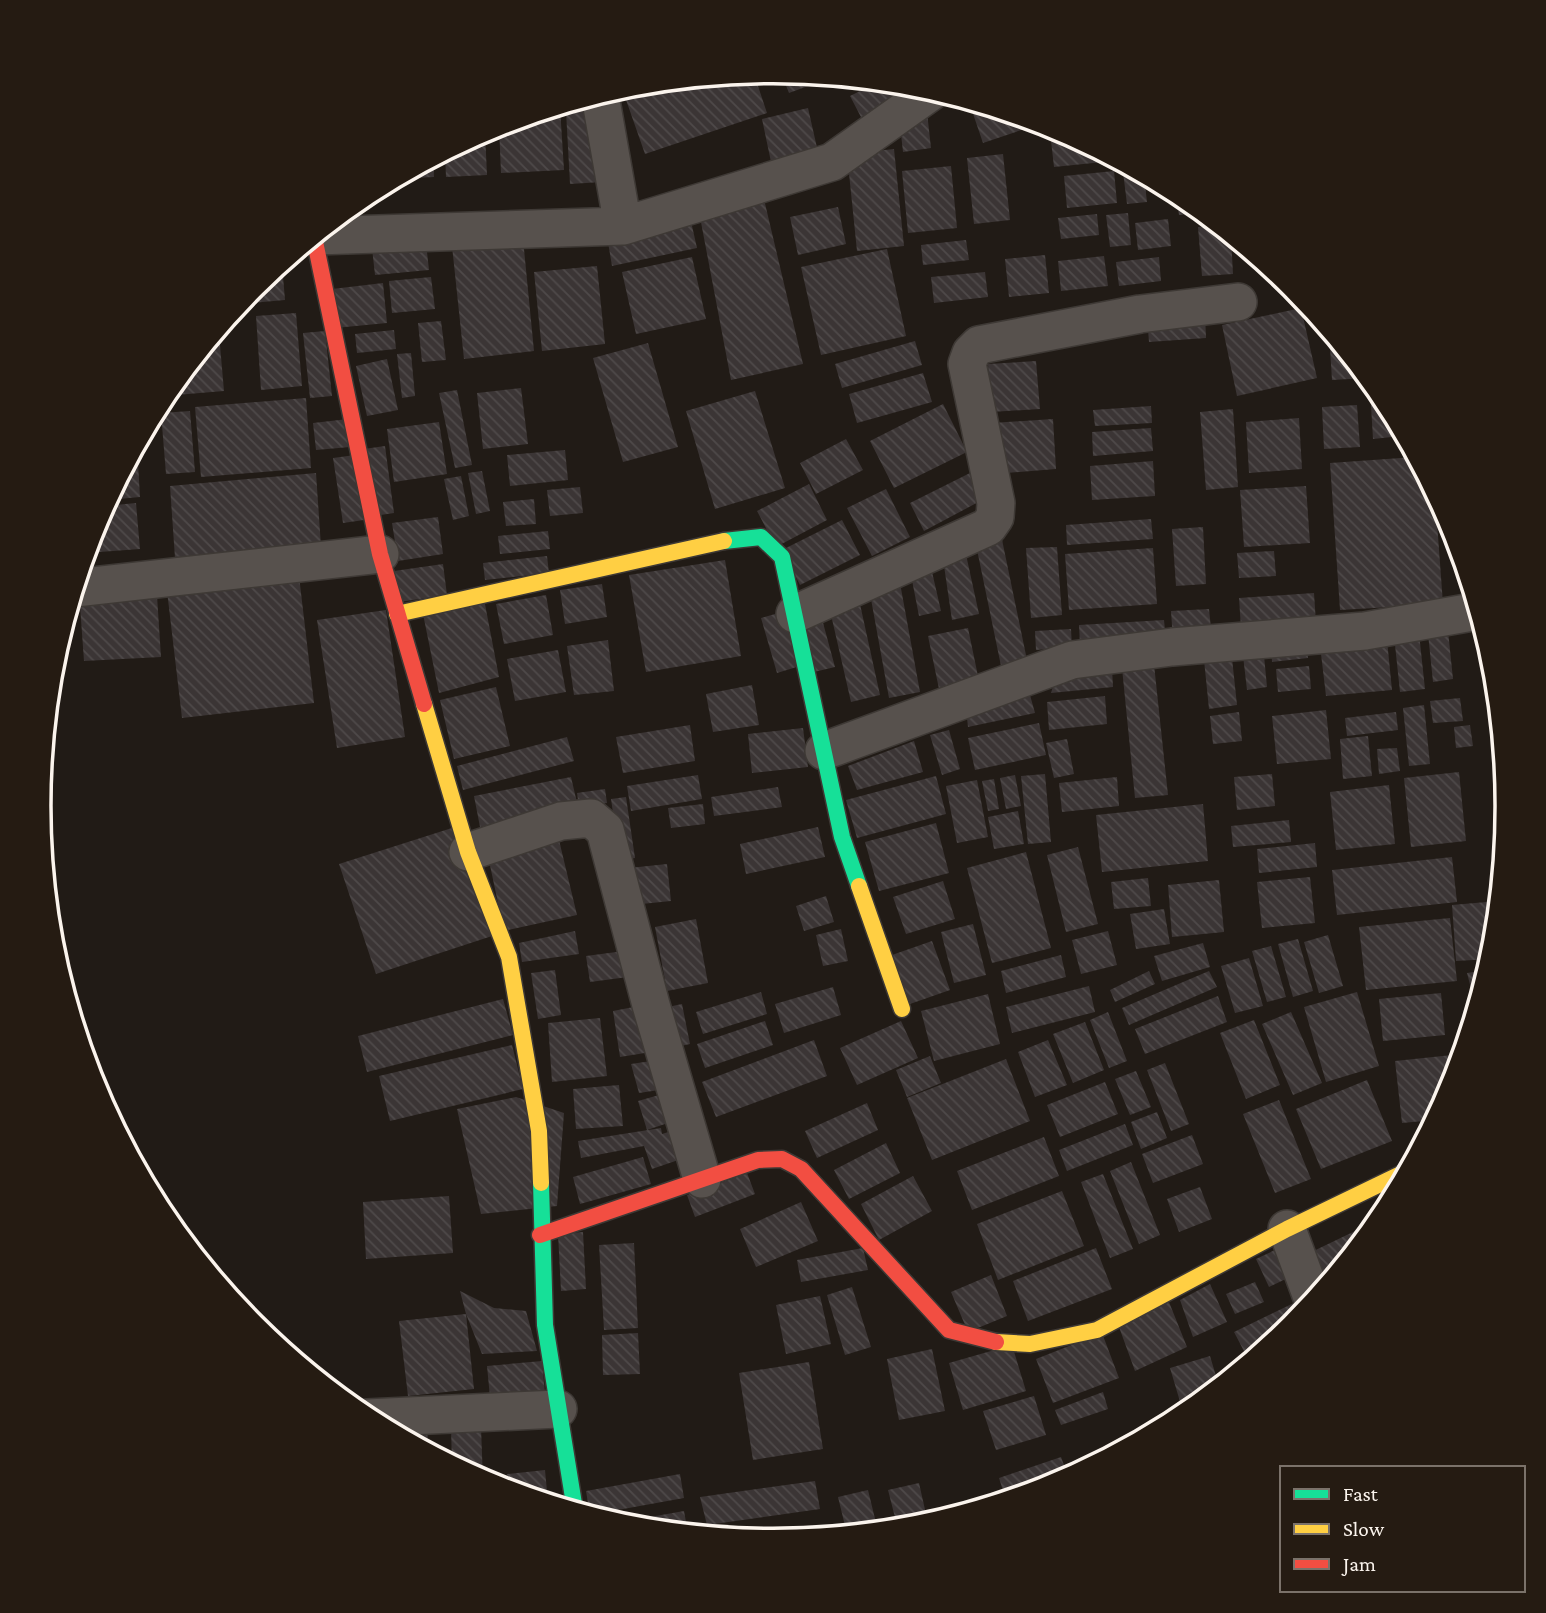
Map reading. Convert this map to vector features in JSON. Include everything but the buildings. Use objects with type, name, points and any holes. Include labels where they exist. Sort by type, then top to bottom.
[{"type":"street","points":[[331,235],[623,226],[832,162],[920,99]]},
{"type":"street","points":[[602,105],[623,226]]},
{"type":"street","points":[[317,247],[380,554],[468,852],[509,957],[539,1131],[545,1325],[573,1500]]},
{"type":"street","points":[[795,614],[988,527],[995,517],[996,503],[967,364],[971,353],[979,345],[1140,314],[1238,302]]},
{"type":"street","points":[[397,614],[727,540],[761,537],[782,557],[842,837],[902,1009]]},
{"type":"street","points":[[85,587],[380,554]]},
{"type":"street","points":[[824,751],[1072,660],[1172,647],[1365,631],[1469,613]]},
{"type":"street","points":[[468,852],[561,821],[591,818],[605,830],[651,1005],[702,1179]]},
{"type":"street","points":[[541,1235],[758,1160],[782,1159],[802,1169],[948,1330],[989,1342],[1030,1344],[1097,1330],[1287,1229],[1392,1178]]},
{"type":"street","points":[[1287,1229],[1309,1290]]},
{"type":"street","points":[[388,1417],[558,1409]]},
{"type":"traffic: fast","points":[[724,541],[761,537],[782,557],[842,837],[859,886]]},
{"type":"traffic: fast","points":[[541,1183],[545,1325],[573,1500]]},
{"type":"traffic: slow","points":[[397,614],[724,541]]},
{"type":"traffic: slow","points":[[424,704],[468,852],[509,957],[539,1131],[541,1183]]},
{"type":"traffic: slow","points":[[859,886],[902,1009]]},
{"type":"traffic: slow","points":[[996,1342],[1030,1344],[1097,1330],[1287,1229],[1392,1178]]},
{"type":"traffic: jam","points":[[316,248],[380,554],[424,704]]},
{"type":"traffic: jam","points":[[540,1235],[758,1160],[782,1159],[801,1169],[949,1330],[996,1342]]}]
